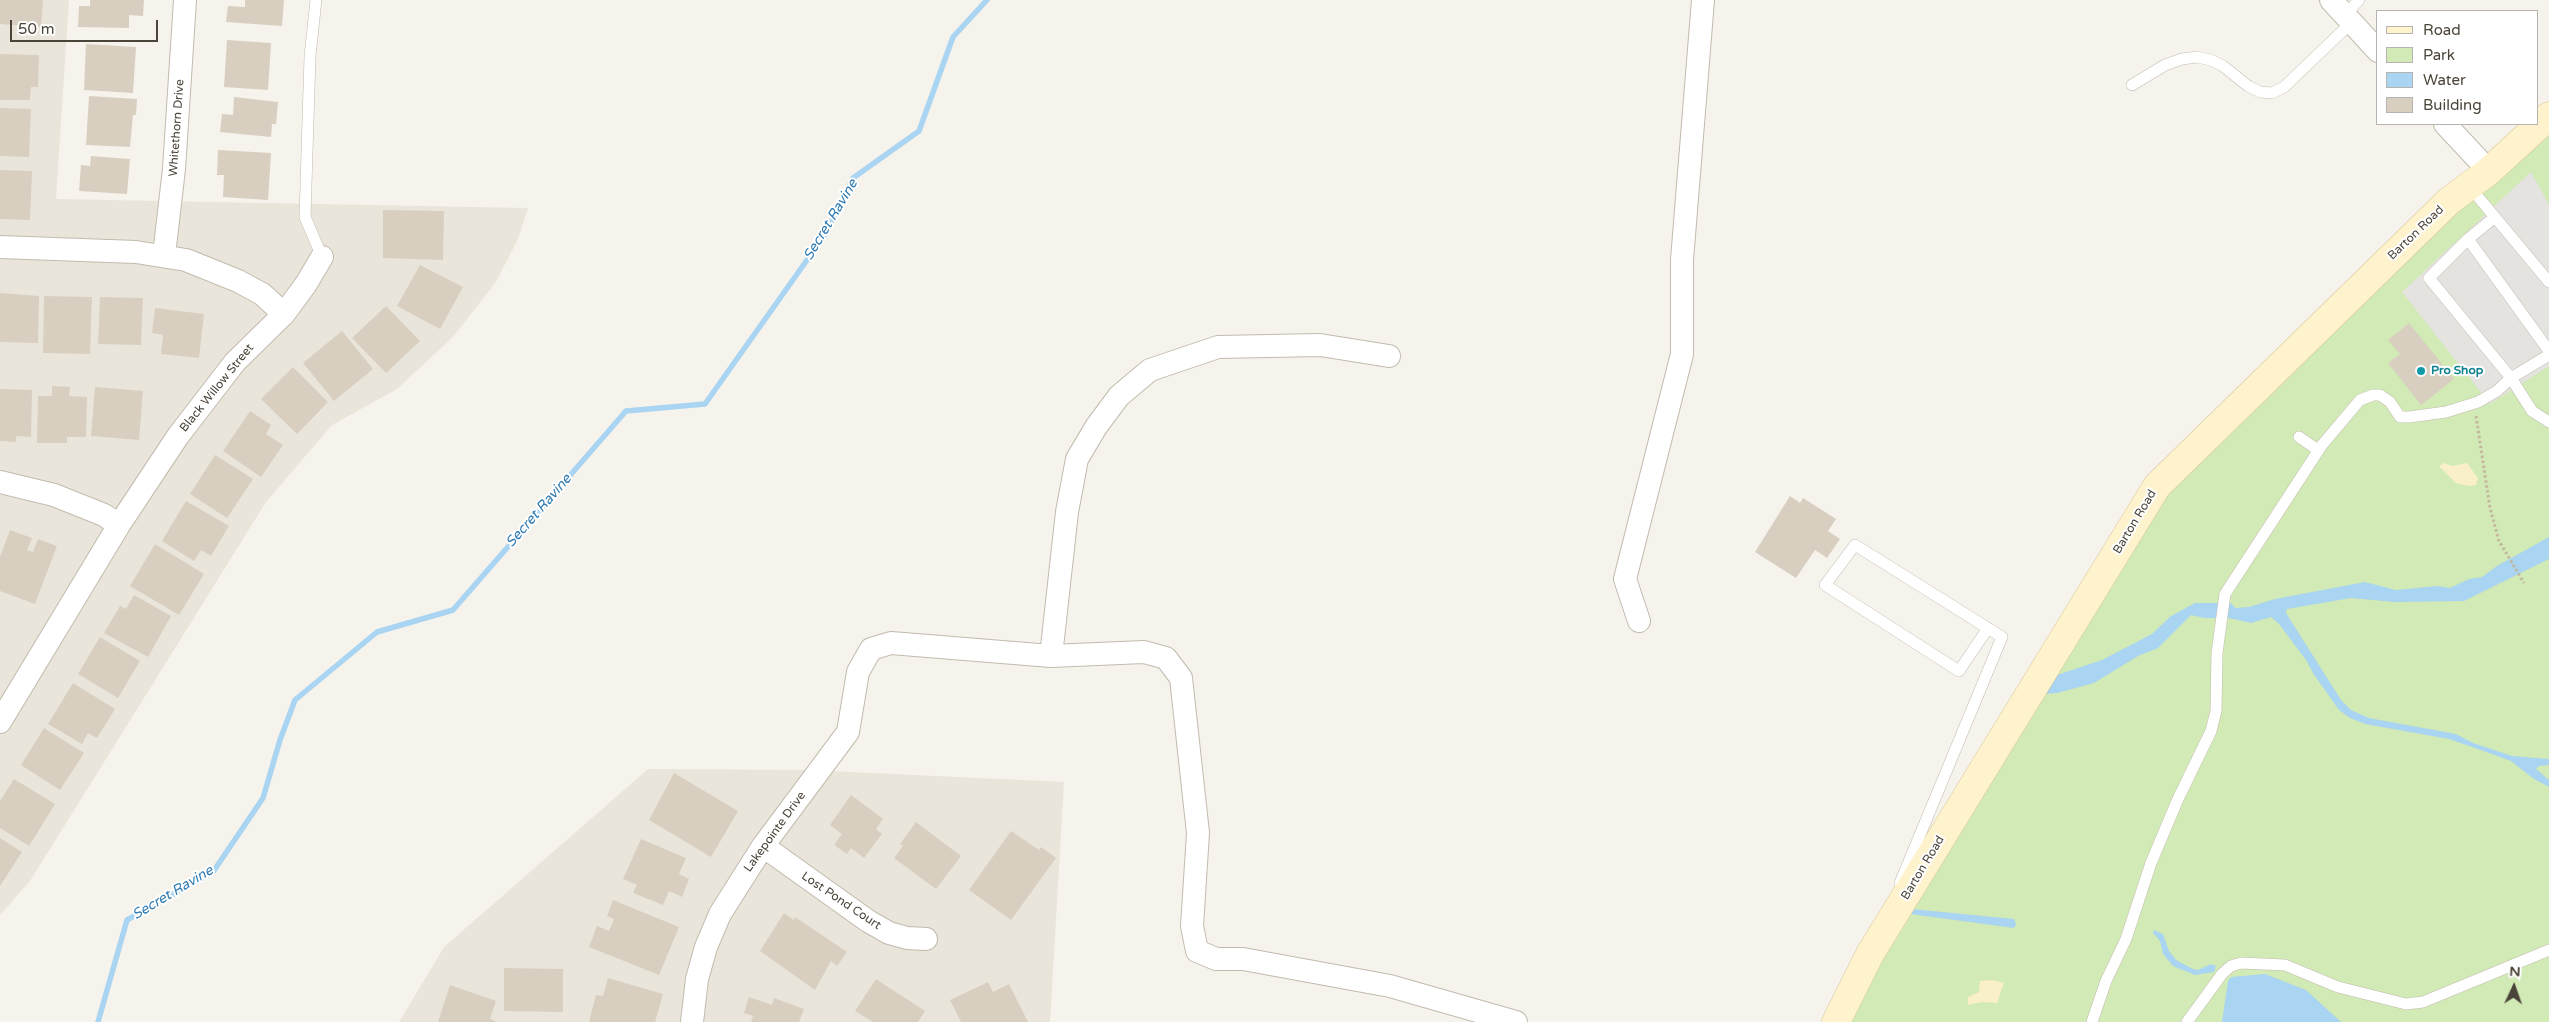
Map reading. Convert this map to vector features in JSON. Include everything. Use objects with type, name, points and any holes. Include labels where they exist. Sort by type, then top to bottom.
[{"type":"street","name":"Whitethorn Drive","points":[[164,255],[174,169],[185,0]]},
{"type":"street","points":[[1639,622],[1625,579],[1682,354],[1682,260],[1703,0]]},
{"type":"street","points":[[2347,9],[2376,48]]},
{"type":"street","name":"Barton Road","points":[[1836,1022],[1870,954],[2157,486],[2449,201],[2479,179],[2549,116]]},
{"type":"street","points":[[2446,125],[2479,179]]},
{"type":"street","points":[[0,247],[136,252],[186,260],[238,281],[262,294],[284,314]]},
{"type":"street","name":"Black Willow Street","points":[[0,722],[119,524],[178,436],[235,362],[284,314],[306,284],[322,257]]},
{"type":"street","points":[[1389,356],[1320,345],[1218,347],[1150,370],[1119,396],[1096,427],[1077,459],[1067,512],[1051,656],[1144,652],[1166,658],[1181,678],[1198,833],[1192,926],[1197,951],[1216,959],[1243,959],[1390,986],[1516,1022]]},
{"type":"street","points":[[0,482],[54,495],[104,514],[119,524]]},
{"type":"street","name":"Lakepointe Drive","points":[[692,1022],[697,979],[706,947],[720,914],[763,846],[848,732],[858,672],[871,650],[891,643],[1051,656]]},
{"type":"street","name":"Lost Pond Court","points":[[763,846],[868,921],[889,933],[926,939]]},
{"type":"lane","points":[[316,0],[310,56],[305,217],[322,257]]},
{"type":"lane","points":[[2132,85],[2165,65],[2182,59],[2197,57],[2211,60],[2223,66],[2248,86],[2260,92],[2272,93],[2284,88],[2347,9]]},
{"type":"lane","points":[[2479,179],[2495,218],[2549,282]]},
{"type":"lane","points":[[2495,218],[2468,239],[2429,278],[2511,378],[2532,412],[2549,422]]},
{"type":"lane","points":[[2468,239],[2549,351]]},
{"type":"lane","points":[[2092,1022],[2106,982],[2126,939],[2155,854],[2178,799],[2212,730],[2216,710],[2217,653],[2225,594],[2318,450],[2360,400],[2373,395],[2380,395],[2390,402],[2400,417],[2446,412],[2471,404],[2497,391],[2511,378],[2549,355]]},
{"type":"lane","points":[[2299,437],[2318,450]]},
{"type":"lane","points":[[1870,954],[2002,637],[1988,628],[1855,545],[1825,585],[1958,670],[1988,628]]},
{"type":"lane","points":[[2188,1022],[2222,974],[2231,966],[2241,963],[2285,965],[2338,987],[2406,1004],[2423,1002],[2549,950]]},
{"type":"path","points":[[2471,404],[2476,414],[2490,508],[2499,541],[2524,583]]},
{"type":"shaded area","points":[[0,0],[69,0],[56,199],[528,208],[518,239],[496,282],[453,337],[397,389],[332,425],[266,502],[30,881],[0,915]]},
{"type":"shaded area","points":[[2531,172],[2549,205],[2549,366],[2490,404],[2402,292]]},
{"type":"shaded area","points":[[648,769],[808,770],[1064,782],[1050,1022],[399,1022],[444,947]]},
{"type":"green space","points":[[2549,121],[2549,1022],[1844,1022],[2174,482]]},
{"type":"sand","points":[[2444,463],[2452,466],[2467,463],[2478,478],[2476,485],[2469,486],[2456,483],[2439,466]]},
{"type":"sand","points":[[1992,980],[2004,983],[1997,1003],[1982,1002],[1968,1005],[1968,997],[1979,992],[1980,981]]},
{"type":"water","points":[[2549,537],[2549,559],[2464,601],[2395,602],[2351,598],[2287,609],[2286,613],[2341,700],[2351,710],[2369,718],[2456,734],[2473,743],[2512,756],[2549,759],[2549,765],[2539,766],[2536,769],[2549,780],[2549,787],[2534,779],[2511,761],[2478,749],[2449,739],[2365,724],[2350,718],[2339,710],[2306,660],[2279,624],[2271,617],[2251,623],[2229,618],[2204,618],[2191,615],[2158,648],[2138,656],[2094,683],[2057,693],[2043,694],[2048,678],[2102,660],[2152,634],[2171,616],[2195,603],[2231,603],[2235,608],[2249,607],[2275,599],[2365,582],[2396,590],[2437,586],[2450,588],[2469,579],[2482,577],[2497,566]]},
{"type":"water","points":[[1912,909],[2014,919],[2016,924],[2014,928],[1910,914]]},
{"type":"water","points":[[2154,930],[2163,934],[2169,951],[2176,960],[2198,970],[2211,964],[2216,966],[2214,972],[2195,975],[2173,966],[2163,954],[2160,941],[2153,933]]},
{"type":"water","points":[[2265,974],[2306,990],[2341,1022],[2222,1022],[2228,981],[2231,977]]},
{"type":"building","points":[[0,0],[43,0],[41,27],[0,24]]},
{"type":"building","points":[[90,0],[144,0],[143,16],[129,15],[129,28],[78,27],[79,6],[90,6]]},
{"type":"building","points":[[245,0],[284,0],[282,26],[226,22],[228,6],[245,7]]},
{"type":"building","points":[[227,40],[271,43],[268,90],[224,87]]},
{"type":"building","points":[[86,44],[136,47],[133,93],[84,90]]},
{"type":"building","points":[[0,54],[39,55],[38,87],[31,87],[30,100],[0,100]]},
{"type":"building","points":[[89,96],[137,99],[136,115],[133,115],[130,147],[86,145]]},
{"type":"building","points":[[234,97],[278,102],[276,124],[272,124],[271,137],[220,132],[222,114],[233,115]]},
{"type":"building","points":[[0,108],[31,109],[29,157],[0,156]]},
{"type":"building","points":[[218,150],[271,153],[268,200],[223,197],[224,175],[217,175]]},
{"type":"building","points":[[91,156],[130,159],[127,194],[79,191],[81,165],[90,166]]},
{"type":"building","points":[[0,170],[32,171],[30,220],[0,219]]},
{"type":"building","points":[[383,210],[444,211],[443,260],[383,258]]},
{"type":"building","points":[[420,265],[463,287],[440,329],[397,306]]},
{"type":"building","points":[[0,293],[39,296],[38,343],[0,342]]},
{"type":"building","points":[[44,296],[92,297],[90,354],[43,353]]},
{"type":"building","points":[[100,297],[143,298],[141,345],[98,344]]},
{"type":"building","points":[[386,306],[420,341],[386,373],[352,338]]},
{"type":"building","points":[[155,308],[204,314],[199,358],[161,354],[163,335],[152,333]]},
{"type":"building","name":"Pro Shop","points":[[2409,323],[2454,379],[2421,405],[2388,363],[2400,354],[2388,340]]},
{"type":"building","points":[[342,331],[373,369],[334,401],[303,363]]},
{"type":"building","points":[[293,367],[328,402],[297,434],[261,399]]},
{"type":"building","points":[[52,386],[70,387],[69,396],[87,397],[86,437],[67,437],[67,443],[37,443],[38,396],[52,396]]},
{"type":"building","points":[[95,387],[143,391],[139,440],[91,436]]},
{"type":"building","points":[[0,389],[32,390],[31,437],[16,436],[16,442],[0,441]]},
{"type":"building","points":[[250,411],[271,425],[266,434],[283,445],[261,477],[223,451]]},
{"type":"building","points":[[215,455],[253,479],[227,518],[190,494]]},
{"type":"building","points":[[1790,496],[1800,503],[1803,498],[1836,519],[1828,531],[1840,539],[1827,558],[1815,550],[1796,578],[1755,552]]},
{"type":"building","points":[[186,501],[229,526],[211,556],[201,550],[194,561],[162,541]]},
{"type":"building","points":[[10,530],[32,538],[27,550],[33,552],[38,539],[57,546],[35,604],[0,591],[0,557]]},
{"type":"building","points":[[155,544],[204,574],[179,615],[130,586]]},
{"type":"building","points":[[134,595],[171,616],[148,657],[104,633],[120,606],[126,609]]},
{"type":"building","points":[[100,637],[140,661],[118,698],[78,674]]},
{"type":"building","points":[[73,683],[115,709],[97,738],[88,733],[82,744],[48,724]]},
{"type":"building","points":[[44,728],[84,753],[60,790],[21,765]]},
{"type":"building","points":[[674,773],[738,811],[711,857],[649,820]]},
{"type":"building","points":[[14,779],[55,804],[29,846],[0,828],[0,801]]},
{"type":"building","points":[[851,795],[883,819],[876,829],[882,834],[864,858],[851,848],[847,854],[834,845],[842,834],[830,825]]},
{"type":"building","points":[[916,822],[961,856],[936,889],[894,858],[903,846],[900,844]]},
{"type":"building","points":[[1011,831],[1039,850],[1041,847],[1056,858],[1011,920],[969,890]]},
{"type":"building","points":[[0,838],[22,852],[0,886]]},
{"type":"building","points":[[641,839],[686,858],[679,874],[689,879],[682,897],[669,891],[663,905],[633,893],[637,885],[623,879]]},
{"type":"building","points":[[613,900],[679,927],[659,975],[589,947],[597,926],[609,931],[614,919],[607,916]]},
{"type":"building","points":[[784,913],[794,920],[795,917],[847,952],[837,966],[831,961],[815,990],[760,951]]},
{"type":"building","points":[[504,968],[563,969],[563,1012],[504,1011]]},
{"type":"building","points":[[608,978],[663,994],[655,1022],[589,1022],[596,995],[603,996]]},
{"type":"building","points":[[876,979],[925,1011],[918,1022],[873,1022],[855,1011]]},
{"type":"building","points":[[988,982],[993,992],[1009,984],[1028,1022],[961,1022],[950,1000]]},
{"type":"building","points":[[450,985],[496,1001],[490,1019],[498,1022],[438,1022]]},
{"type":"building","points":[[749,997],[772,1005],[774,998],[804,1009],[799,1022],[751,1022],[753,1016],[744,1013]]},
{"type":"waterway","name":"Secret Ravine","points":[[98,1022],[127,920],[213,872],[263,798],[280,740],[295,700],[377,632],[453,610],[626,411],[705,404],[824,236],[853,178],[919,131],[953,37],[987,0]]},
{"type":"place","name":"Pro Shop","points":[[2421,371]]}]
